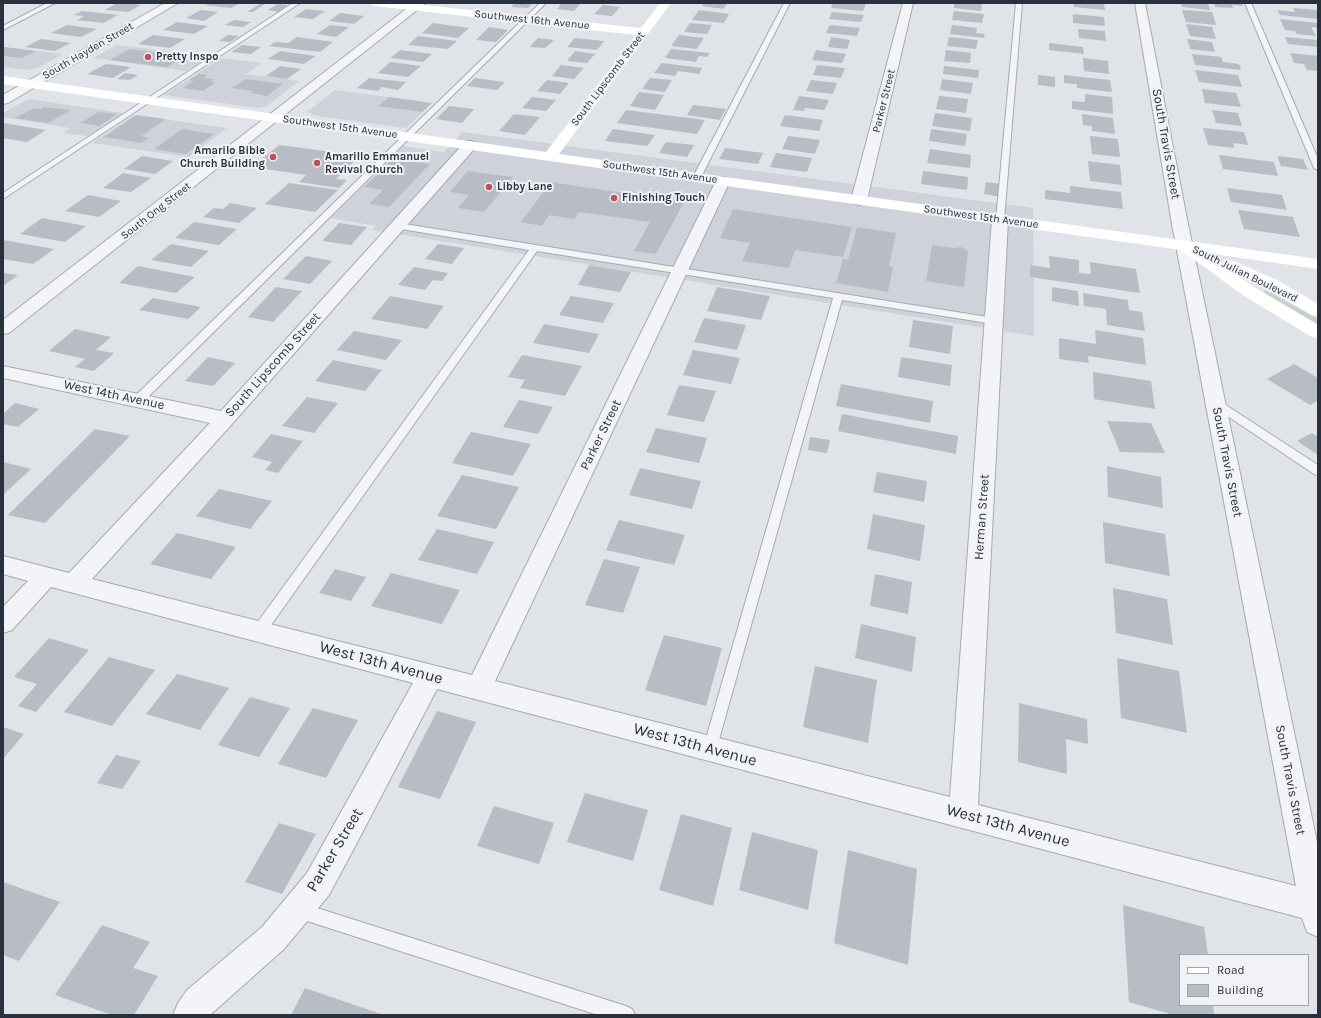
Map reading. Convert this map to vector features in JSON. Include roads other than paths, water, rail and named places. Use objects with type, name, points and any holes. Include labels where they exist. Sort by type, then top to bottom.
[{"type":"main road","name":"Southwest 16th Avenue","points":[[374,3],[418,5],[526,20],[643,32]]},
{"type":"main road","name":"South Lipscomb Street","points":[[550,156],[666,3]]},
{"type":"main road","name":"Southwest 15th Avenue","points":[[3,80],[1318,264]]},
{"type":"main road","name":"South Julian Boulevard","points":[[1185,245],[1273,285],[1318,311]]},
{"type":"main road","name":"South Julian Boulevard","points":[[1185,245],[1250,292],[1318,332]]},
{"type":"street","name":"South Hayden Street","points":[[3,100],[173,3]]},
{"type":"street","name":"Parker Street","points":[[859,200],[908,3]]},
{"type":"street","name":"South Travis Street","points":[[1140,3],[1215,402],[1316,913]]},
{"type":"street","name":"South Ong Street","points":[[3,329],[418,5]]},
{"type":"street","name":"South Lipscomb Street","points":[[74,583],[225,419],[470,145]]},
{"type":"street","name":"Parker Street","points":[[478,689],[723,181]]},
{"type":"street","name":"Herman Street","points":[[963,814],[1000,220]]},
{"type":"street","name":"West 14th Avenue","points":[[3,372],[225,419]]},
{"type":"street","name":"West 13th Avenue","points":[[3,565],[963,814],[1316,913]]},
{"type":"street","points":[[3,624],[47,576]]},
{"type":"street","name":"Parker Street","points":[[190,1015],[199,1002],[274,938],[321,878],[350,827],[430,676]]},
{"type":"lane","points":[[3,28],[52,3]]},
{"type":"lane","points":[[3,197],[297,3]]},
{"type":"lane","points":[[138,400],[543,3]]},
{"type":"lane","points":[[696,177],[787,3]]},
{"type":"lane","points":[[1000,220],[1019,3]]},
{"type":"lane","points":[[1248,3],[1318,168]]},
{"type":"lane","points":[[398,226],[994,320]]},
{"type":"lane","points":[[259,631],[535,248]]},
{"type":"lane","points":[[710,749],[838,296]]},
{"type":"lane","points":[[1215,402],[1318,471]]},
{"type":"lane","points":[[296,910],[626,1015]]},
{"type":"place","name":"Pretty Inspo","points":[[148,57]]},
{"type":"place","name":"Amarilo Bible Church Building","points":[[273,157]]},
{"type":"place","name":"Amarillo Emmanuel Revival Church","points":[[317,163]]},
{"type":"place","name":"Libby Lane","points":[[489,187]]},
{"type":"place","name":"Finishing Touch","points":[[614,198]]}]
